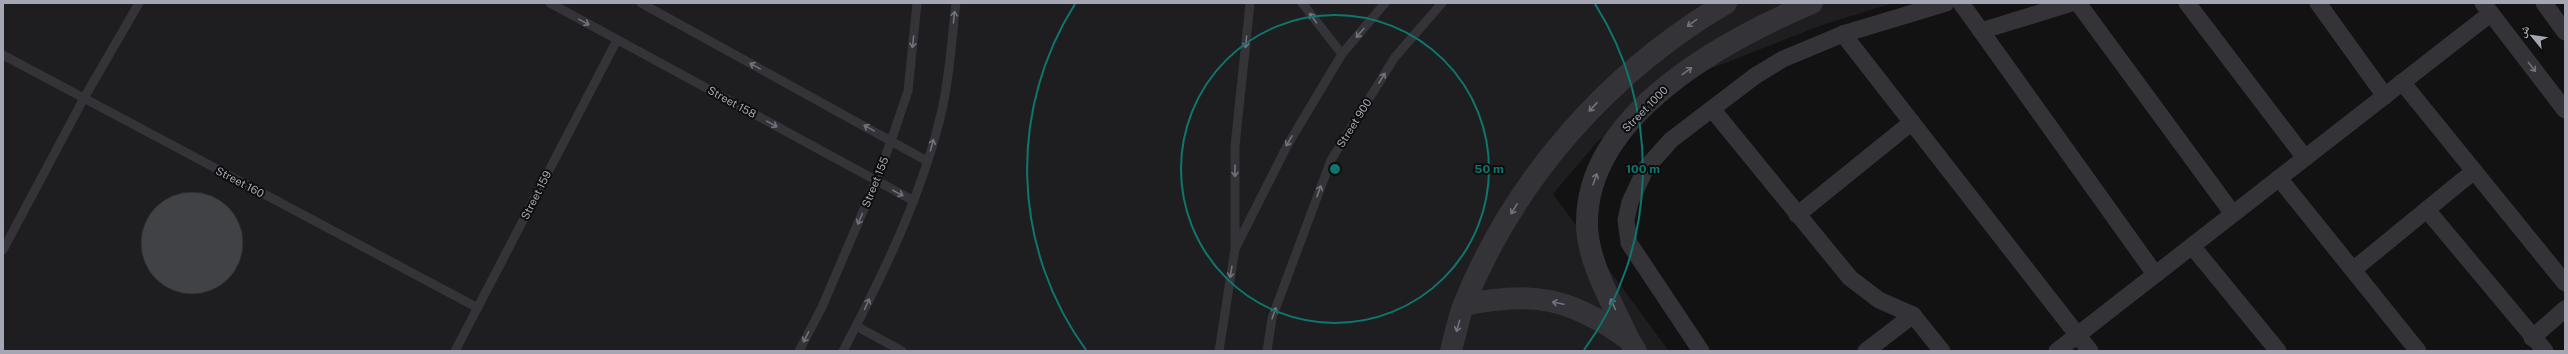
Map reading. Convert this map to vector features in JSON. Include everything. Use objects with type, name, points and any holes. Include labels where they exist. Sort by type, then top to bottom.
[{"type":"street","points":[[1451,351],[1464,305],[1493,242],[1532,180],[1564,138],[1609,90],[1652,53],[1698,19],[1726,3]]},
{"type":"street","name":"Street 1000","points":[[1632,346],[1591,253],[1587,224],[1595,178],[1610,150],[1626,126],[1657,95],[1690,69],[1767,22],[1812,3]]},
{"type":"street","points":[[1701,351],[1628,244],[1626,220],[1637,184],[1653,158],[1670,140],[1755,76],[1783,59],[1843,34],[1946,3]]},
{"type":"street","points":[[1961,3],[2155,274]]},
{"type":"street","points":[[1981,31],[2072,3]]},
{"type":"street","points":[[2078,3],[2233,214]]},
{"type":"street","points":[[2187,3],[2305,158]]},
{"type":"street","points":[[2318,3],[2385,96]]},
{"type":"street","points":[[2544,3],[2565,32]]},
{"type":"street","points":[[2057,351],[2385,96],[2486,9],[2565,110]]},
{"type":"street","points":[[1843,34],[2090,351]]},
{"type":"street","points":[[2402,82],[2565,283]]},
{"type":"street","points":[[1712,109],[1797,215],[1850,278],[1879,300],[1912,315],[1942,351]]},
{"type":"street","points":[[1797,215],[1912,122]]},
{"type":"street","points":[[2353,270],[2474,171]]},
{"type":"street","points":[[2279,178],[2418,351]]},
{"type":"street","points":[[2427,210],[2532,338],[2545,351]]},
{"type":"street","points":[[2192,246],[2278,351]]},
{"type":"street","points":[[1464,305],[1498,298],[1534,298],[1561,303],[1601,319],[1632,346]]},
{"type":"street","points":[[2532,338],[2565,309]]},
{"type":"street","points":[[1866,351],[1912,315]]},
{"type":"lane","points":[[3,250],[84,98],[139,3]]},
{"type":"lane","name":"Street 158","points":[[550,3],[914,202]]},
{"type":"lane","points":[[641,3],[927,160]]},
{"type":"lane","name":"Street 155","points":[[799,351],[822,307],[876,182],[908,91],[917,3]]},
{"type":"lane","points":[[843,351],[914,202],[943,105],[956,3]]},
{"type":"lane","points":[[1219,351],[1234,249],[1234,146],[1250,3]]},
{"type":"lane","points":[[1302,3],[1342,54]]},
{"type":"lane","points":[[1234,249],[1287,146],[1342,54],[1385,3]]},
{"type":"lane","name":"Street 900","points":[[1267,351],[1272,318],[1331,160],[1396,57],[1442,3]]},
{"type":"lane","name":"Street 159","points":[[456,351],[617,40]]},
{"type":"lane","name":"Street 160","points":[[3,55],[478,308]]},
{"type":"lane","points":[[856,326],[902,351]]},
{"type":"shaded area","points":[[3,3],[1893,3],[1822,25],[1697,74],[1598,141],[1553,194],[1669,351],[3,351]]},
{"type":"building","points":[[192,192],[212,196],[220,200],[228,207],[235,215],[239,223],[243,243],[239,263],[235,271],[228,279],[220,286],[212,290],[192,294],[172,290],[164,286],[156,279],[149,271],[145,263],[141,243],[145,223],[149,215],[156,207],[164,200],[172,196]]}]
